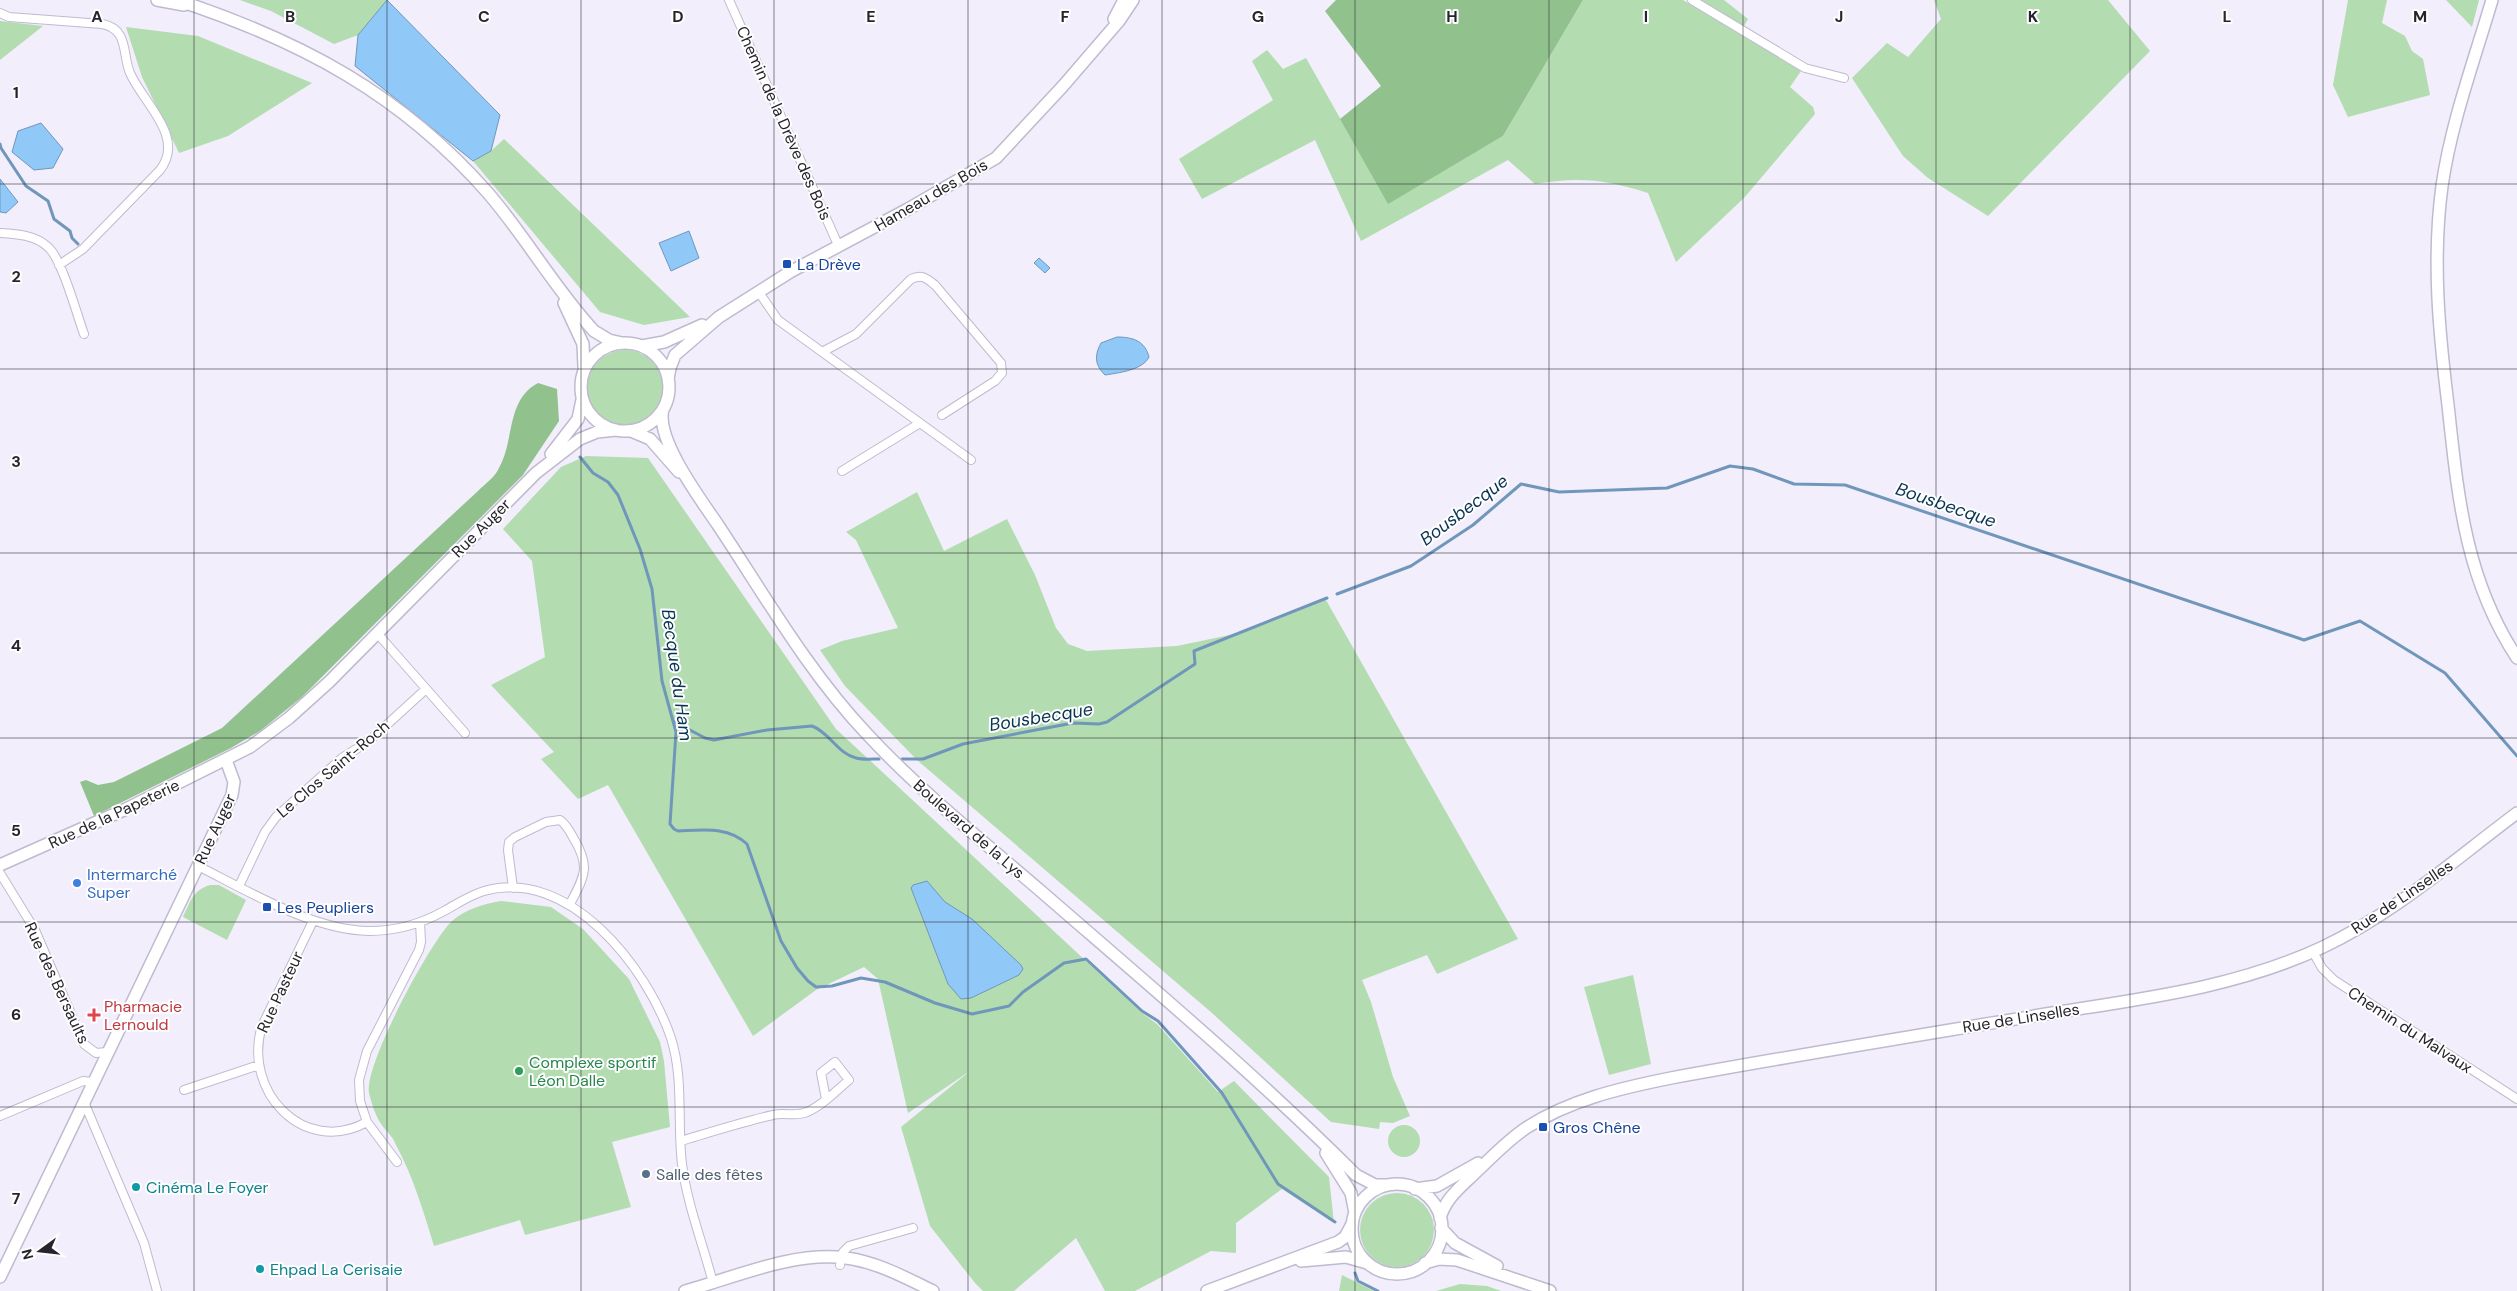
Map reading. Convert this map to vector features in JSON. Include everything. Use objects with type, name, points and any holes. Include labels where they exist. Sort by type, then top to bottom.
[{"type":"main road","points":[[157,0],[200,8]]},
{"type":"main road","points":[[177,0],[232,18],[290,42],[331,64],[394,105],[433,138],[472,176],[502,210],[594,331],[609,340],[639,345],[660,360],[668,379],[668,394],[663,409],[650,424],[631,431],[616,430],[601,424],[592,417],[582,398],[580,387],[585,356],[581,337],[543,266]]},
{"type":"main road","name":"Hameau des Bois","points":[[1108,32],[1124,0]]},
{"type":"main road","name":"Hameau des Bois","points":[[639,345],[648,346],[664,342],[719,316],[758,291],[989,163],[1057,94],[1133,0]]},
{"type":"main road","points":[[2492,0],[2459,110],[2445,169],[2437,238],[2437,302],[2458,499],[2467,544],[2487,603],[2517,658]]},
{"type":"main road","name":"Hameau des Bois","points":[[668,379],[675,355],[719,316]]},
{"type":"main road","points":[[584,370],[597,353],[612,345],[622,343]]},
{"type":"main road","name":"Rue Auger","points":[[0,1277],[234,791],[234,782],[226,760],[250,747],[289,718],[328,682],[536,473],[578,419],[582,398]]},
{"type":"main road","name":"Boulevard de la Lys","points":[[663,409],[662,420],[666,435],[698,495],[822,679],[858,724],[892,760],[1233,1057],[1360,1177],[1375,1185],[1388,1186]]},
{"type":"main road","name":"Rue Auger","points":[[536,473],[580,439],[597,432],[616,430]]},
{"type":"main road","name":"Boulevard de la Lys","points":[[631,431],[644,435],[656,445],[698,495]]},
{"type":"main road","name":"Rue de la Papeterie","points":[[0,865],[66,837],[226,760]]},
{"type":"main road","name":"Rue de Linselles","points":[[1415,1189],[1428,1189],[1443,1183],[1496,1152],[1543,1118],[1582,1101],[1621,1089],[1687,1075],[2188,990],[2260,972],[2313,952],[2357,929],[2404,900],[2517,813]]},
{"type":"main road","name":"Boulevard de la Lys","points":[[1294,1115],[1336,1166],[1352,1196],[1354,1218]]},
{"type":"main road","name":"Rue de Linselles","points":[[1440,1223],[1451,1196],[1496,1152]]},
{"type":"main road","points":[[1207,1291],[1338,1242],[1345,1237],[1368,1195],[1388,1186],[1404,1185],[1415,1189],[1431,1201],[1448,1237],[1465,1250],[1532,1284]]},
{"type":"main road","points":[[1354,1218],[1355,1246],[1368,1264]]},
{"type":"main road","points":[[1425,1263],[1437,1247],[1440,1223]]},
{"type":"main road","points":[[1275,1266],[1346,1257],[1368,1264],[1378,1270],[1394,1274],[1411,1272],[1425,1263],[1435,1260],[1451,1259],[1550,1291]]},
{"type":"main road","points":[[685,1291],[803,1260],[841,1261],[882,1268],[933,1291]]},
{"type":"main road","points":[[841,1261],[917,1291]]},
{"type":"street","name":"Chemin de la Drève des Bois","points":[[729,0],[839,247]]},
{"type":"street","points":[[1692,0],[1805,68],[1844,78]]},
{"type":"street","points":[[0,13],[9,17],[102,24],[115,29],[124,42],[130,72],[158,118],[169,146],[168,156],[160,170],[83,248],[59,265]]},
{"type":"street","points":[[0,233],[35,239],[48,247],[59,265],[84,334]]},
{"type":"street","points":[[822,352],[856,334],[911,279],[918,276],[924,277],[935,285],[1001,363],[1002,373],[995,381],[942,416]]},
{"type":"street","points":[[758,291],[775,317],[971,460]]},
{"type":"street","points":[[842,471],[920,423]]},
{"type":"street","points":[[377,633],[465,733]]},
{"type":"street","name":"Le Clos Saint-Roch","points":[[239,886],[265,832],[276,817],[342,758],[364,744],[426,689]]},
{"type":"street","points":[[513,888],[508,850],[509,842],[515,837],[546,822],[560,820],[566,826],[585,861],[584,876],[570,904]]},
{"type":"street","points":[[198,866],[314,921],[341,928],[367,931],[392,929],[420,922],[478,893],[493,889],[513,888],[552,896],[570,904],[593,923],[624,956],[646,983],[658,1006],[676,1061],[681,1098],[681,1141],[686,1184],[713,1283]]},
{"type":"street","name":"Rue des Bersaults","points":[[0,873],[35,930],[84,1044],[96,1053],[107,1052]]},
{"type":"street","name":"Rue Pasteur","points":[[314,921],[262,1026],[258,1044],[258,1065],[271,1097],[285,1113],[298,1122],[320,1131],[335,1133],[352,1130],[367,1122]]},
{"type":"street","points":[[397,1162],[367,1122],[360,1101],[359,1080],[362,1065],[419,950],[421,942],[420,922]]},
{"type":"street","name":"Chemin du Malvaux","points":[[2313,952],[2322,968],[2334,980],[2517,1099]]},
{"type":"street","points":[[681,1141],[774,1114],[803,1114],[826,1099],[850,1080],[835,1062],[821,1073],[826,1099]]},
{"type":"street","points":[[184,1090],[258,1065]]},
{"type":"street","points":[[0,1116],[85,1081],[94,1082]]},
{"type":"street","points":[[84,1102],[144,1243],[157,1291]]},
{"type":"street","points":[[841,1261],[849,1246],[913,1228]]},
{"type":"green space","points":[[240,0],[387,0],[358,35],[334,44],[271,11]]},
{"type":"green space","points":[[1336,0],[1583,0],[1503,136],[1388,204],[1340,119],[1381,86],[1325,11]]},
{"type":"green space","points":[[1583,0],[1683,0],[1801,71],[1790,87],[1813,107],[1815,114],[1744,198],[1676,262],[1648,193],[1605,182],[1566,180],[1535,184],[1508,160],[1361,241],[1315,140],[1202,199],[1179,159],[1273,100],[1252,61],[1267,50],[1283,69],[1306,58],[1388,203],[1503,136]]},
{"type":"green space","points":[[1700,0],[1724,0],[1748,19],[1744,26]]},
{"type":"green space","points":[[1934,0],[2108,0],[2150,51],[1988,216],[1928,178],[1903,156],[1852,78],[1887,43],[1908,57],[1941,19]]},
{"type":"green space","points":[[2348,0],[2387,0],[2382,23],[2405,36],[2412,51],[2423,59],[2430,95],[2348,117],[2333,85]]},
{"type":"green space","points":[[2446,0],[2479,0],[2472,27]]},
{"type":"green space","points":[[0,21],[43,26],[0,60]]},
{"type":"green space","points":[[126,27],[198,36],[312,83],[228,136],[179,153],[142,77]]},
{"type":"green space","points":[[504,139],[690,317],[644,325],[600,312],[473,161],[491,151]]},
{"type":"green space","points":[[625,350],[639,353],[652,361],[660,374],[663,388],[660,402],[652,415],[639,423],[625,426],[611,423],[598,415],[590,402],[587,388],[590,374],[598,361],[611,353]]},
{"type":"green space","points":[[538,383],[557,389],[559,421],[523,475],[302,697],[260,731],[231,748],[94,816],[80,782],[86,780],[98,785],[114,782],[222,728],[490,480],[504,457],[516,410],[521,399],[528,390]]},
{"type":"green space","points":[[586,456],[648,458],[836,729],[1142,1013],[1157,1024],[1218,1092],[1234,1081],[1329,1177],[1334,1223],[1282,1189],[1236,1223],[1236,1253],[1211,1251],[1135,1291],[1105,1291],[1076,1238],[1014,1291],[983,1291],[975,1283],[930,1226],[901,1127],[970,1071],[908,1113],[878,979],[864,967],[816,990],[753,1036],[608,785],[578,799],[541,759],[554,752],[491,685],[545,657],[532,561],[503,529],[561,467]]},
{"type":"green space","points":[[917,492],[944,551],[1007,519],[1035,575],[1056,628],[1068,644],[1087,651],[1177,646],[1244,632],[1326,600],[1518,939],[1437,974],[1427,955],[1362,980],[1371,1002],[1393,1077],[1410,1116],[1393,1123],[1380,1122],[1379,1129],[1331,1122],[1212,1013],[917,760],[845,686],[820,650],[842,641],[898,628],[856,540],[846,532]]},
{"type":"green space","points":[[210,885],[219,885],[246,900],[227,940],[183,917],[196,893]]},
{"type":"green space","name":"Complexe sportif Léon Dalle","points":[[501,901],[551,907],[583,929],[629,979],[660,1042],[664,1061],[670,1127],[612,1142],[631,1207],[525,1235],[520,1220],[434,1246],[422,1206],[407,1168],[393,1139],[381,1124],[375,1111],[369,1093],[370,1078],[387,1032],[400,1004],[442,933],[452,921],[463,913],[481,905]]},
{"type":"green space","points":[[1633,975],[1651,1064],[1609,1075],[1584,987]]},
{"type":"green space","points":[[1404,1125],[1410,1126],[1415,1130],[1419,1135],[1419,1147],[1415,1152],[1410,1156],[1404,1157],[1398,1156],[1393,1152],[1389,1147],[1388,1141],[1389,1135],[1393,1130],[1398,1126]]},
{"type":"green space","points":[[1404,1193],[1424,1203],[1432,1216],[1434,1230],[1432,1244],[1424,1257],[1411,1265],[1390,1267],[1370,1257],[1362,1244],[1360,1223],[1370,1203],[1383,1195]]},
{"type":"green space","points":[[1342,1275],[1374,1291],[1339,1291]]},
{"type":"green space","points":[[1460,1284],[1487,1286],[1501,1291],[1436,1291]]},
{"type":"water","points":[[387,0],[500,115],[491,151],[473,161],[355,66],[358,35]]},
{"type":"water","points":[[41,123],[63,149],[53,168],[34,170],[12,152],[18,131]]},
{"type":"water","points":[[0,179],[18,202],[6,213],[0,212]]},
{"type":"water","points":[[689,231],[699,258],[671,271],[659,243]]},
{"type":"water","points":[[1039,258],[1050,268],[1045,273],[1034,263]]},
{"type":"water","points":[[1117,337],[1137,341],[1145,347],[1149,357],[1136,368],[1105,375],[1097,364],[1097,352],[1101,343]]},
{"type":"water","points":[[927,881],[945,902],[972,919],[1021,965],[1023,969],[1019,975],[971,998],[961,999],[948,984],[911,888],[913,885]]},
{"type":"waterway","name":"Becque du Ham","points":[[0,144],[26,186],[48,201],[54,219],[70,231],[72,238],[78,244]]},
{"type":"waterway","name":"Becque du Ham","points":[[580,457],[593,473],[608,482],[618,495],[640,549],[652,589],[662,681],[676,732],[670,824],[678,831],[715,830],[732,834],[747,844],[781,941],[797,968],[808,981],[816,987],[832,986],[861,978],[885,982],[935,1003],[972,1014],[1009,1006],[1023,992],[1064,963],[1086,959],[1142,1011],[1158,1021],[1222,1093],[1278,1184],[1335,1222]]},
{"type":"waterway","name":"Bousbecque","points":[[1337,594],[1411,566],[1473,525],[1521,484],[1559,492],[1667,488],[1730,466],[1753,469],[1794,484],[1845,485],[2304,640],[2360,621],[2445,673],[2517,756]]},
{"type":"waterway","name":"Bousbecque","points":[[902,759],[923,759],[963,744],[1073,723],[1099,724],[1107,722],[1195,664],[1194,651],[1327,598]]},
{"type":"waterway","name":"Bousbecque","points":[[673,721],[705,738],[714,740],[767,730],[812,726],[824,733],[850,756],[862,759],[879,759]]},
{"type":"waterway","name":"Becque du Ham","points":[[1355,1273],[1358,1281],[1378,1291]]},
{"type":"place","name":"La Drève","points":[[787,264]]},
{"type":"place","name":"Intermarché Super","points":[[77,883]]},
{"type":"place","name":"Les Peupliers","points":[[267,907]]},
{"type":"place","name":"Pharmacie Lernould","points":[[94,1015]]},
{"type":"place","name":"Complexe sportif Léon Dalle","points":[[519,1071]]},
{"type":"place","name":"Gros Chêne","points":[[1543,1127]]},
{"type":"place","name":"Salle des fêtes","points":[[646,1174]]},
{"type":"place","name":"Cinéma Le Foyer","points":[[136,1187]]},
{"type":"place","name":"Ehpad La Cerisaie","points":[[260,1269]]}]
